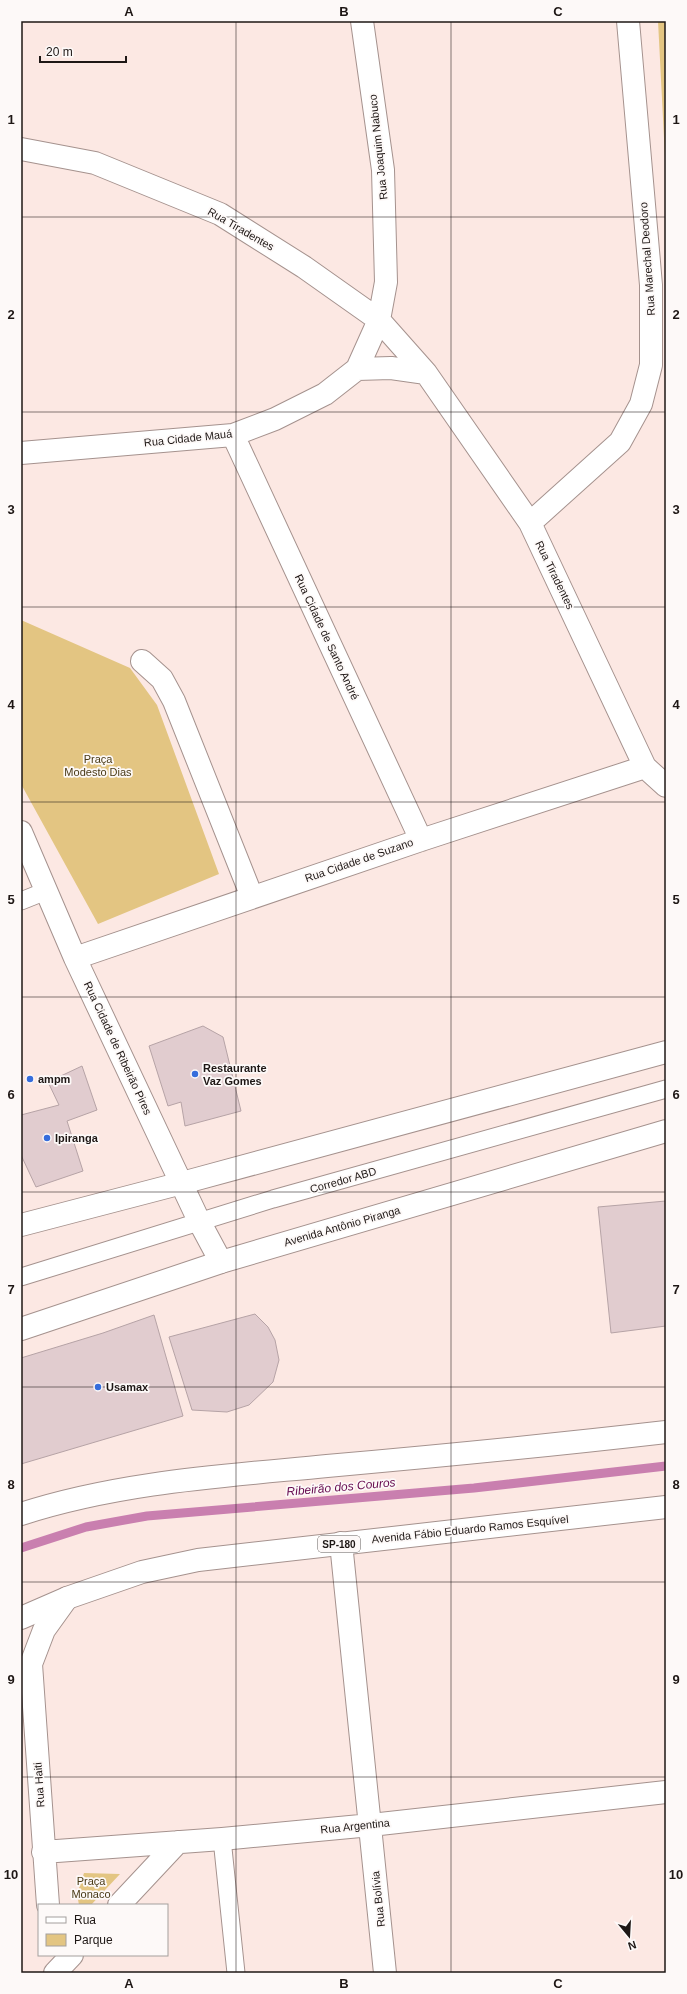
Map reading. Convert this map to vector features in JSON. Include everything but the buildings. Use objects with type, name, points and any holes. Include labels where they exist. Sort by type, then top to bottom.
[{"type":"street","name":"Rua Joaquim Nabuco","points":[[362,21],[383,170],[386,282],[379,320]]},
{"type":"street","name":"Rua Marechal Deodoro","points":[[530,523],[620,442],[641,404],[651,365],[651,285],[628,21]]},
{"type":"street","name":"Rua Tiradentes","points":[[21,149],[95,163],[220,214],[304,267],[379,320],[426,373],[530,523],[645,767],[666,786]]},
{"type":"street","name":"Rua Cidade Mauá","points":[[21,453],[233,435],[275,419],[325,394],[357,368],[379,320]]},
{"type":"street","points":[[357,368],[391,368],[426,373]]},
{"type":"street","name":"Rua Cidade de Santo André","points":[[233,435],[421,840]]},
{"type":"street","points":[[142,660],[162,678],[174,701],[252,897]]},
{"type":"street","name":"Rua Cidade de Suzano","points":[[75,958],[421,840],[645,767]]},
{"type":"street","name":"Rua Cidade de Ribeirão Pires","points":[[21,832],[75,958],[199,1221],[221,1262]]},
{"type":"street","points":[[21,1225],[666,1052]]},
{"type":"street","name":"Avenida Antônio Piranga","points":[[21,1329],[221,1262],[666,1131]]},
{"type":"street","points":[[21,1514],[61,1501],[170,1481],[526,1448],[666,1432]]},
{"type":"street","name":"Avenida Fábio Eduardo Ramos Esquível","points":[[21,1618],[66,1598],[142,1572],[198,1560],[666,1507]]},
{"type":"street","name":"Rua Bolívia","points":[[341,1544],[385,1973]]},
{"type":"street","name":"Rua Haiti","points":[[48,1904],[26,1660],[66,1598]]},
{"type":"street","name":"Rua Argentina","points":[[43,1852],[222,1839],[371,1825],[666,1792]]},
{"type":"street","points":[[120,1904],[178,1842]]},
{"type":"street","points":[[53,1956],[55,1973]]},
{"type":"street","points":[[55,1973],[71,1956]]},
{"type":"lane","points":[[21,901],[46,891]]},
{"type":"lane","name":"Corredor ABD","points":[[21,1277],[199,1221],[666,1089]]},
{"type":"lane","points":[[222,1839],[236,1973]]},
{"type":"green space","points":[[658,21],[666,21],[666,177]]},
{"type":"green space","name":"Praça Modesto Dias","points":[[21,620],[130,668],[157,705],[219,874],[98,924],[21,784]]},
{"type":"green space","name":"Praça Monaco","points":[[84,1873],[120,1874],[92,1904],[79,1904],[77,1894]]},
{"type":"waterway","name":"Ribeirão dos Couros","points":[[21,1548],[86,1527],[147,1516],[474,1488],[666,1466]]},
{"type":"place","name":"Restaurante Vaz Gomes","points":[[195,1074]]},
{"type":"place","name":"ampm","points":[[30,1079]]},
{"type":"place","name":"Ipiranga","points":[[47,1138]]},
{"type":"place","name":"Usamax","points":[[98,1387]]}]
